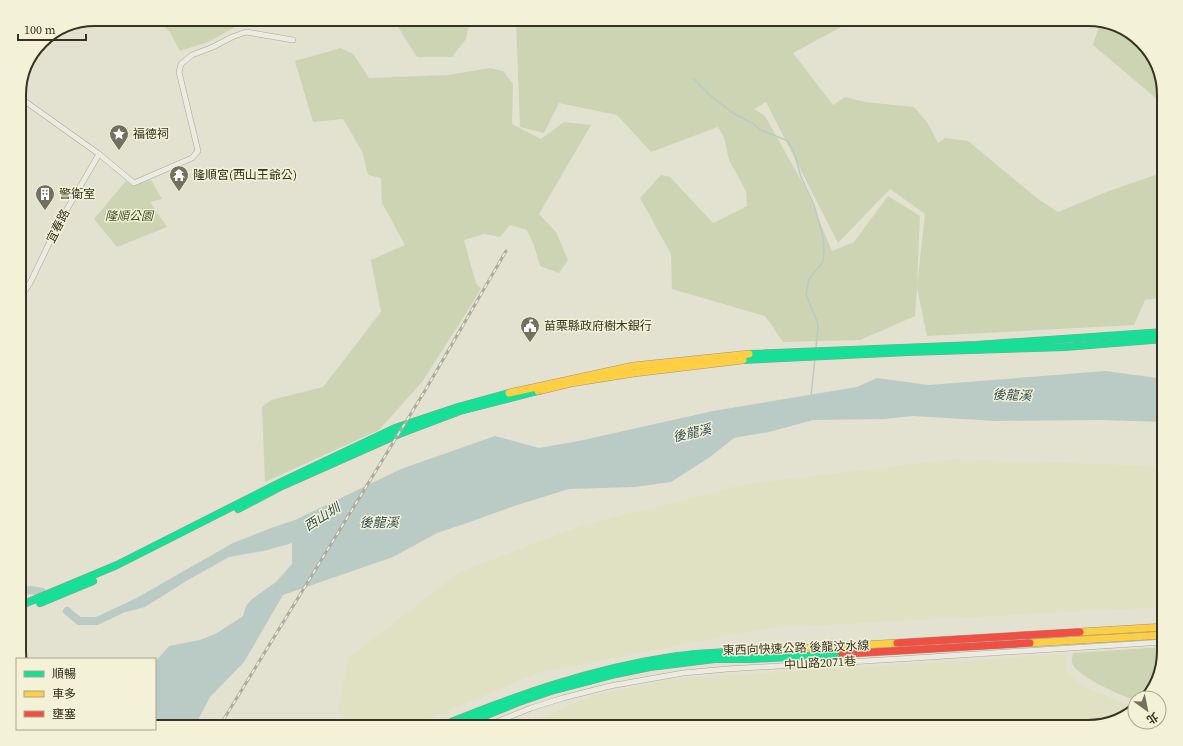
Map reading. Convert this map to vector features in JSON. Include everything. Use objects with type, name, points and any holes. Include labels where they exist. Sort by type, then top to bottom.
[{"type":"main road","points":[[26,603],[117,565],[281,482],[395,428],[458,407],[519,390],[633,366],[733,355],[976,345],[1157,332]]},
{"type":"main road","points":[[26,608],[69,592],[120,569],[282,486],[399,434],[460,411],[571,383],[733,360],[1065,347],[1157,340]]},
{"type":"main road","name":"東西向快速公路 後龍汶水線","points":[[456,720],[530,691],[590,673],[666,657],[722,651],[770,650],[1157,627]]},
{"type":"main road","name":"東西向快速公路 後龍汶水線","points":[[472,720],[489,712],[535,696],[592,680],[666,664],[717,658],[759,659],[1157,634]]},
{"type":"street","points":[[26,102],[99,154],[134,183],[192,158],[198,151],[179,72],[181,64],[192,55],[246,32],[293,40]]},
{"type":"street","name":"宜春路","points":[[26,289],[59,223],[99,154]]},
{"type":"street","name":"中山路2071巷","points":[[501,720],[531,708],[563,698],[610,686],[682,673],[726,668],[891,660],[1157,642]]},
{"type":"green space","points":[[164,26],[237,26],[208,42],[180,51],[170,32]]},
{"type":"green space","points":[[397,26],[469,26],[466,39],[452,57],[417,57]]},
{"type":"green space","points":[[516,26],[843,26],[793,53],[833,105],[845,97],[865,102],[914,107],[927,122],[938,143],[945,138],[968,141],[1038,199],[1058,212],[1109,191],[1157,174],[1157,298],[1145,300],[1134,325],[927,336],[917,287],[915,316],[860,340],[783,342],[765,316],[672,289],[671,254],[640,198],[661,175],[670,177],[713,223],[747,206],[746,191],[729,160],[724,137],[718,127],[651,152],[617,115],[559,103],[544,133],[520,127]],"holes":[[[766,102],[838,243],[890,189],[925,214],[917,286],[920,216],[888,196],[854,242],[832,251],[806,189],[765,116],[754,109]]]},
{"type":"green space","points":[[1099,27],[1106,28],[1118,33],[1137,46],[1143,53],[1152,69],[1155,77],[1157,99],[1093,45]]},
{"type":"green space","points":[[341,48],[354,55],[369,78],[448,75],[490,68],[503,71],[513,84],[512,124],[541,139],[564,122],[591,125],[539,214],[556,232],[568,260],[559,273],[540,266],[534,245],[527,230],[510,225],[500,237],[484,234],[464,240],[476,284],[481,288],[422,382],[379,430],[265,482],[262,407],[271,400],[323,387],[381,312],[371,260],[405,245],[382,203],[381,178],[368,175],[362,151],[343,119],[313,122],[295,61]]},
{"type":"green space","name":"隆順公園","points":[[151,180],[162,199],[150,202],[167,227],[117,247],[94,219],[126,181],[133,186]]},
{"type":"green space","points":[[954,459],[1153,466],[1157,468],[1157,607],[768,628],[538,673],[425,720],[343,720],[338,710],[348,658],[460,572],[580,526],[745,484]]},
{"type":"green space","points":[[1157,647],[1156,660],[1150,681],[1144,690],[1127,690],[1127,697],[1083,675],[1073,665],[1073,653]]},
{"type":"green space","points":[[1065,654],[1067,672],[1083,686],[1127,705],[1127,707],[1106,718],[1088,720],[537,720],[588,697],[670,679]]},
{"type":"water","name":"後龍溪","points":[[1106,371],[1157,378],[1157,422],[1101,420],[996,421],[913,416],[884,419],[813,420],[769,432],[734,438],[710,457],[671,482],[635,487],[569,489],[517,505],[437,533],[393,557],[283,595],[244,662],[210,697],[198,720],[156,720],[156,661],[169,646],[200,640],[217,633],[243,616],[246,606],[252,599],[276,582],[292,564],[292,543],[264,551],[229,557],[188,580],[145,607],[126,612],[126,604],[233,543],[295,520],[401,469],[495,436],[539,448],[579,441],[713,411],[857,387],[877,378],[929,385]]},
{"type":"waterway","points":[[694,79],[712,97],[733,113],[755,125],[759,129],[788,141],[794,152],[801,177],[814,205],[823,237],[823,262],[809,279],[806,294],[818,324],[816,348]]},
{"type":"waterway","points":[[811,396],[815,358]]},
{"type":"waterway","name":"西山圳","points":[[26,591],[42,592]]},
{"type":"waterway","name":"西山圳","points":[[67,611],[79,621],[97,621],[135,603]]},
{"type":"railway","points":[[223,720],[426,389],[506,251]]},
{"type":"traffic: fast","points":[[749,354],[976,345],[1157,332]]},
{"type":"traffic: fast","points":[[743,360],[908,352],[1065,347],[1157,340]]},
{"type":"traffic: fast","points":[[238,509],[282,486],[399,434],[460,411],[538,391]]},
{"type":"traffic: fast","points":[[26,603],[117,565],[281,482],[395,428],[458,407],[509,393]]},
{"type":"traffic: fast","points":[[40,603],[93,581]]},
{"type":"traffic: fast","points":[[457,720],[524,694],[582,676],[641,662],[682,655],[716,652],[760,651]]},
{"type":"traffic: fast","points":[[474,720],[551,691],[616,674],[650,667],[715,659],[752,659],[842,654]]},
{"type":"traffic: slow","points":[[509,393],[633,366],[749,354]]},
{"type":"traffic: slow","points":[[538,391],[571,383],[634,373],[743,360]]},
{"type":"traffic: slow","points":[[1080,632],[1157,627]]},
{"type":"traffic: slow","points":[[1030,643],[1157,635]]},
{"type":"traffic: slow","points":[[760,651],[897,643]]},
{"type":"traffic: jam","points":[[897,643],[1080,632]]},
{"type":"traffic: jam","points":[[842,654],[1030,643]]},
{"type":"place","name":"福德祠","points":[[119,151]]},
{"type":"place","name":"隆順宮(西山王爺公)","points":[[179,192]]},
{"type":"place","name":"警衛室","points":[[45,211]]},
{"type":"place","name":"苗栗縣政府樹木銀行","points":[[530,343]]}]
